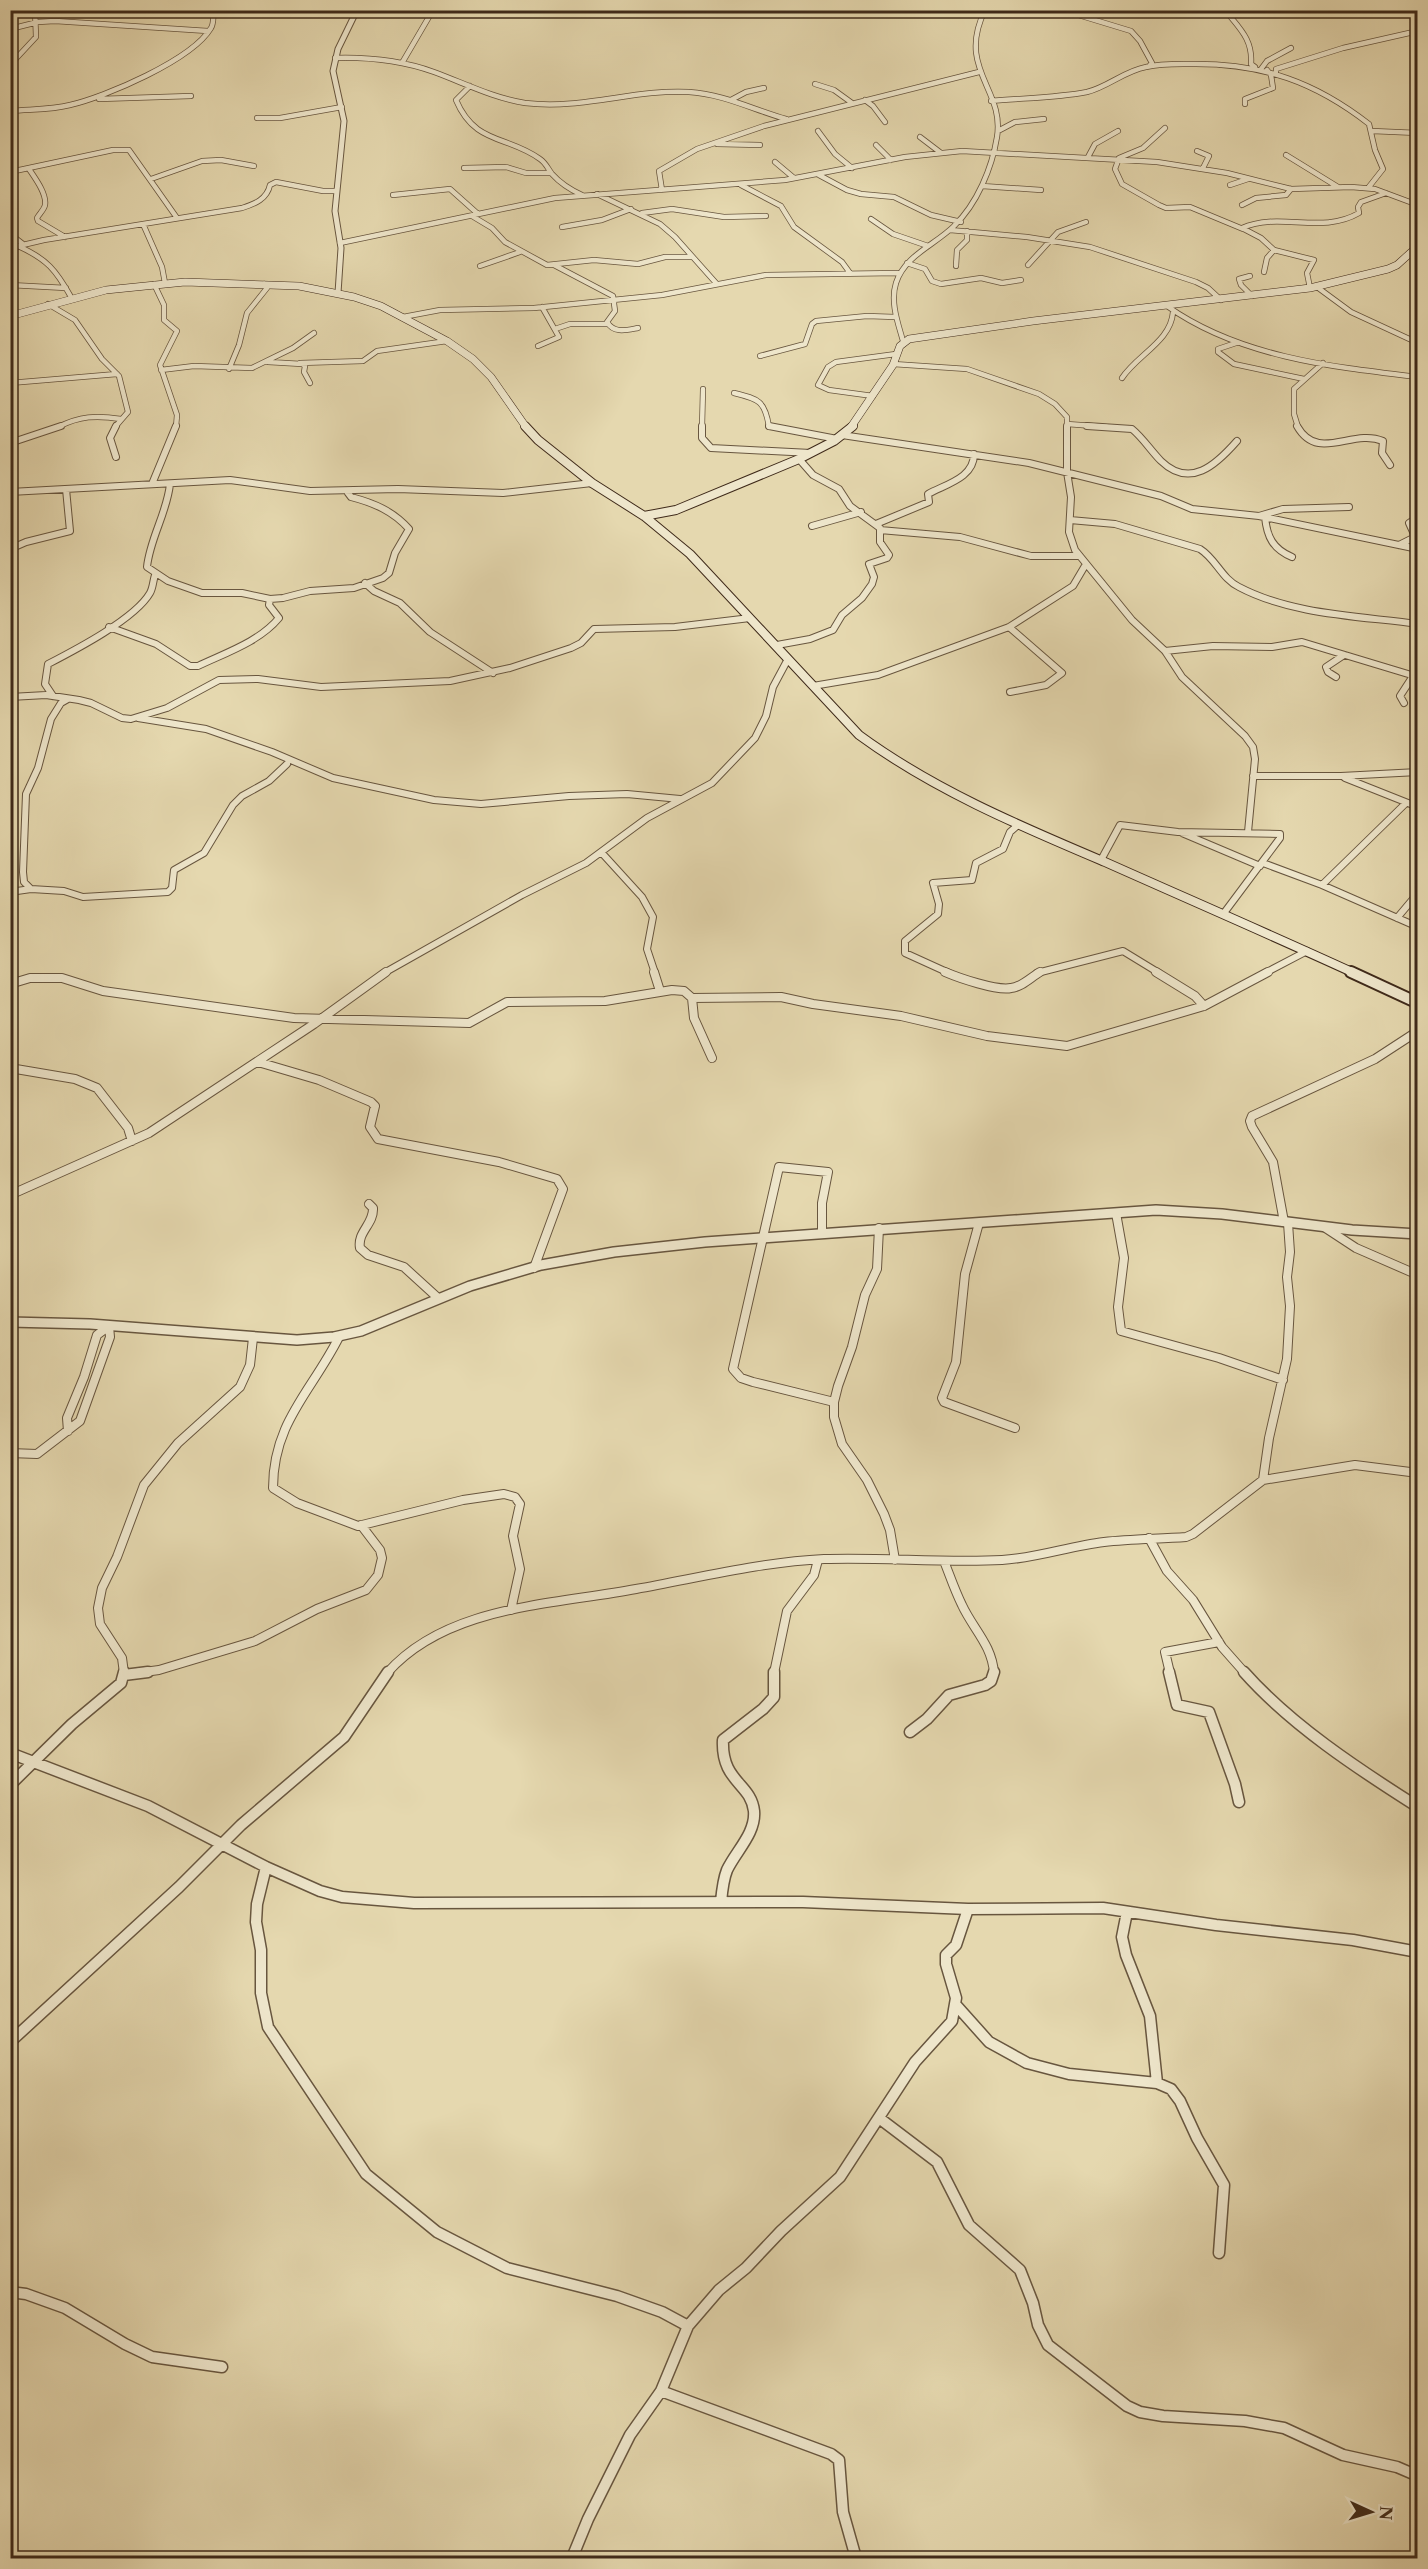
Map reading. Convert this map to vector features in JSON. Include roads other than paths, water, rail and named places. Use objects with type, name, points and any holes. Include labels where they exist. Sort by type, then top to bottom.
[{"type":"main road","points":[[644,516],[676,510],[799,459],[840,437],[860,417],[893,364],[903,341],[1033,321],[1170,309],[1314,288],[1388,269],[1397,265],[1418,246]]},
{"type":"main road","points":[[10,316],[71,297],[165,283],[214,282],[299,286],[338,293],[381,306],[447,341],[473,359],[491,377],[519,419],[538,440],[592,483],[644,516],[690,554],[859,735],[888,757],[1018,825],[1224,913],[1418,1003]]},
{"type":"main road","points":[[658,527],[676,510]]},
{"type":"street","points":[[10,64],[36,38],[39,31],[35,10]]},
{"type":"street","points":[[10,111],[67,106],[94,99],[184,55],[212,27],[214,10]]},
{"type":"street","points":[[338,293],[340,243],[335,211],[342,144],[342,107],[333,78],[335,58],[357,10]]},
{"type":"street","points":[[402,63],[434,10]]},
{"type":"street","points":[[903,341],[895,317],[893,291],[897,273],[961,222],[976,200],[993,152],[998,131],[991,101],[979,72],[975,42],[985,10]]},
{"type":"street","points":[[1062,10],[1078,17],[1129,30],[1139,40],[1152,63],[1150,65]]},
{"type":"street","points":[[1225,10],[1247,34],[1252,51],[1251,64],[1255,68]]},
{"type":"street","points":[[10,29],[38,22],[55,21],[208,31]]},
{"type":"street","points":[[1276,72],[1276,69],[1335,50],[1418,31]]},
{"type":"street","points":[[1264,69],[1267,61],[1291,48]]},
{"type":"street","points":[[335,58],[402,63],[436,72],[506,99],[572,105],[676,92],[698,93],[731,100],[759,113],[786,119]]},
{"type":"street","points":[[991,101],[1095,90],[1117,76],[1150,65],[1213,64],[1264,69],[1329,94],[1363,120],[1372,131],[1375,150],[1383,170],[1368,188]]},
{"type":"street","points":[[1245,104],[1245,99],[1250,95],[1273,88],[1271,75],[1264,69]]},
{"type":"street","points":[[662,189],[659,176],[661,169],[687,154],[712,144],[786,119],[979,72]]},
{"type":"street","points":[[815,84],[834,90],[852,103]]},
{"type":"street","points":[[470,86],[456,100],[461,117],[489,137],[536,157],[569,188],[582,195]]},
{"type":"street","points":[[731,100],[746,92],[764,88]]},
{"type":"street","points":[[94,99],[191,96]]},
{"type":"street","points":[[865,100],[872,104],[885,122]]},
{"type":"street","points":[[256,118],[286,117],[342,107]]},
{"type":"street","points":[[998,131],[1015,122],[1044,118]]},
{"type":"street","points":[[1165,128],[1143,148],[1119,158],[1115,169],[1118,178],[1132,192],[1166,208],[1190,207],[1261,238],[1274,250],[1314,260],[1307,273],[1314,288],[1351,312],[1418,343]]},
{"type":"street","points":[[818,131],[823,134],[826,143],[838,158],[852,168]]},
{"type":"street","points":[[1089,157],[1089,150],[1094,145],[1118,131]]},
{"type":"street","points":[[1372,131],[1418,133]]},
{"type":"street","points":[[920,137],[941,153]]},
{"type":"street","points":[[712,144],[760,144]]},
{"type":"street","points":[[876,145],[891,160]]},
{"type":"street","points":[[10,172],[125,149],[135,156],[157,192],[169,204],[177,218]]},
{"type":"street","points":[[1197,151],[1209,156],[1203,168]]},
{"type":"street","points":[[340,243],[569,196],[741,185],[819,175],[891,160],[941,153],[993,152],[1119,158],[1203,168],[1291,189],[1368,188],[1418,205]]},
{"type":"street","points":[[1286,155],[1339,188]]},
{"type":"street","points":[[151,179],[194,162],[222,160],[241,167],[254,166]]},
{"type":"street","points":[[775,162],[794,178]]},
{"type":"street","points":[[464,168],[506,167],[526,173],[551,173]]},
{"type":"street","points":[[29,169],[37,180],[44,200],[44,207],[37,218],[65,237]]},
{"type":"street","points":[[819,175],[854,192],[894,197],[932,215],[961,222]]},
{"type":"street","points":[[1230,185],[1250,179]]},
{"type":"street","points":[[10,248],[250,205],[268,194],[270,185],[276,182],[315,190],[336,191]]},
{"type":"street","points":[[741,185],[781,206],[794,227],[842,262],[850,273]]},
{"type":"street","points":[[982,186],[1041,190]]},
{"type":"street","points":[[569,188],[569,196]]},
{"type":"street","points":[[393,195],[450,189],[478,214]]},
{"type":"street","points":[[1242,205],[1256,198],[1286,195],[1291,189]]},
{"type":"street","points":[[1243,229],[1243,227],[1272,218],[1314,224],[1333,223],[1359,213],[1358,207],[1361,202],[1386,193]]},
{"type":"street","points":[[596,194],[642,213],[670,232],[704,274],[716,283]]},
{"type":"street","points":[[562,227],[602,220],[631,209]]},
{"type":"street","points":[[642,213],[675,209],[705,212],[718,216],[766,216]]},
{"type":"street","points":[[472,216],[492,228],[497,237],[520,252],[547,265],[584,260],[638,264],[665,257],[691,257]]},
{"type":"street","points":[[871,219],[893,234],[928,246]]},
{"type":"street","points":[[1029,265],[1047,240],[1071,225],[1086,222]]},
{"type":"street","points":[[142,224],[162,267],[165,283]]},
{"type":"street","points":[[950,230],[1090,247],[1157,267],[1202,285],[1221,300]]},
{"type":"street","points":[[956,266],[957,250],[967,240],[967,231]]},
{"type":"street","points":[[10,234],[20,245],[55,268],[71,297]]},
{"type":"street","points":[[1264,272],[1267,258],[1274,250]]},
{"type":"street","points":[[480,266],[520,252]]},
{"type":"street","points":[[907,263],[925,269],[933,281],[941,284],[981,278],[1002,283],[1021,280]]},
{"type":"street","points":[[554,265],[614,298]]},
{"type":"street","points":[[403,317],[440,310],[542,308],[614,298],[662,295],[766,275],[897,273]]},
{"type":"street","points":[[1250,276],[1239,279],[1241,285],[1252,296]]},
{"type":"street","points":[[152,484],[177,424],[177,415],[160,365],[177,331],[164,320],[164,305],[154,284]]},
{"type":"street","points":[[229,369],[237,353],[248,313],[267,288],[264,284]]},
{"type":"street","points":[[10,285],[66,288]]},
{"type":"street","points":[[607,324],[615,312],[614,298]]},
{"type":"street","points":[[48,304],[75,320],[102,359],[117,374],[128,412],[110,438],[116,457]]},
{"type":"street","points":[[538,346],[558,338],[542,308]]},
{"type":"street","points":[[1170,309],[1196,326],[1237,342],[1323,363],[1418,377]]},
{"type":"street","points":[[1122,378],[1131,364],[1147,353],[1170,326],[1170,309]]},
{"type":"street","points":[[760,356],[804,344],[812,324],[816,321],[867,316],[895,317]]},
{"type":"street","points":[[555,329],[570,324],[607,324],[617,330],[638,328]]},
{"type":"street","points":[[161,370],[194,366],[252,368],[267,362],[314,333]]},
{"type":"street","points":[[267,362],[363,361],[377,351],[447,341]]},
{"type":"street","points":[[1237,342],[1217,351],[1234,364],[1304,379]]},
{"type":"street","points":[[873,396],[829,390],[818,385],[824,378],[827,368],[833,364],[896,354]]},
{"type":"street","points":[[300,363],[305,366],[304,372],[310,383]]},
{"type":"street","points":[[1323,363],[1294,389],[1296,404],[1293,412],[1299,429],[1311,441],[1326,445],[1368,437],[1380,438],[1383,441],[1382,453],[1390,465]]},
{"type":"street","points":[[893,364],[959,367],[1047,398],[1067,417],[1071,541],[1079,556],[1132,620],[1165,651],[1182,677],[1253,747],[1255,759],[1248,832]]},
{"type":"street","points":[[10,383],[117,374]]},
{"type":"street","points":[[703,389],[702,438],[711,448],[811,453]]},
{"type":"street","points":[[734,393],[761,401],[768,412],[769,427],[974,454],[1067,472],[1161,496],[1192,509],[1262,516],[1418,549]]},
{"type":"street","points":[[10,443],[58,427],[76,418],[104,416],[121,419]]},
{"type":"street","points":[[1067,424],[1132,429],[1165,465],[1186,472],[1197,473],[1212,467],[1237,441]]},
{"type":"street","points":[[876,524],[929,502],[928,494],[972,468],[975,461],[974,454]]},
{"type":"street","points":[[777,645],[810,639],[833,630],[842,615],[862,598],[872,584],[874,577],[868,564],[889,556],[880,542],[880,531],[876,524],[850,506],[839,489],[813,475],[799,459]]},
{"type":"street","points":[[10,492],[230,480],[310,492],[398,489],[503,493],[592,483]]},
{"type":"street","points":[[170,484],[170,497],[160,518],[147,567],[155,575],[196,591],[210,594],[249,594],[270,599],[305,592],[340,590],[382,579],[389,573],[395,553],[409,530],[375,503],[351,497],[348,493],[350,491]]},
{"type":"street","points":[[10,549],[26,542],[70,531],[66,489]]},
{"type":"street","points":[[1262,516],[1282,509],[1349,507]]},
{"type":"street","points":[[812,526],[861,512]]},
{"type":"street","points":[[1262,516],[1271,543],[1281,554],[1292,557]]},
{"type":"street","points":[[1399,545],[1413,538],[1414,534],[1409,523],[1418,517]]},
{"type":"street","points":[[1070,519],[1115,524],[1200,549],[1208,553],[1222,576],[1229,582],[1273,600],[1418,624]]},
{"type":"street","points":[[880,531],[960,537],[1030,556],[1079,556]]},
{"type":"street","points":[[813,686],[878,675],[1009,627],[1073,586],[1086,564]]},
{"type":"street","points":[[53,696],[45,684],[48,664],[83,646],[143,603],[150,593],[155,575]]},
{"type":"street","points":[[365,583],[374,591],[400,603],[430,632],[493,673]]},
{"type":"street","points":[[109,627],[156,644],[190,666],[198,666],[261,635],[277,622],[279,618],[269,606],[270,599]]},
{"type":"street","points":[[137,718],[167,708],[219,680],[258,679],[321,687],[436,683],[493,673],[571,648],[581,643],[594,629],[675,627],[750,618]]},
{"type":"street","points":[[1009,627],[1062,673],[1056,680],[1036,689],[1010,692]]},
{"type":"street","points":[[1165,651],[1213,646],[1272,647],[1298,642],[1313,644],[1415,677],[1400,696],[1404,702]]},
{"type":"street","points":[[1336,677],[1328,672],[1326,667],[1344,655]]},
{"type":"street","points":[[10,1195],[149,1133],[258,1062],[392,968],[497,908],[585,863],[648,818],[712,783],[755,738],[765,716],[773,687],[788,659]]},
{"type":"street","points":[[10,697],[53,696],[91,703],[122,718],[137,718],[206,729],[272,752],[333,778],[434,800],[481,804],[569,796],[627,794],[681,800]]},
{"type":"street","points":[[31,889],[24,882],[23,872],[26,798],[57,707],[60,702],[68,699]]},
{"type":"street","points":[[10,892],[31,889],[58,891],[83,897],[168,892],[172,888],[174,870],[204,853],[233,805],[243,796],[270,781],[287,764]]},
{"type":"street","points":[[1253,776],[1341,776],[1418,772]]},
{"type":"street","points":[[1341,776],[1418,807]]},
{"type":"street","points":[[1322,885],[1406,802]]},
{"type":"street","points":[[1018,825],[1010,832],[1003,849],[976,863],[972,880],[933,883],[939,904],[938,914],[906,941],[905,953],[961,979],[1009,989],[1021,986],[1038,972],[1123,951],[1195,996],[1204,1006]]},
{"type":"street","points":[[1101,860],[1120,825],[1178,832],[1248,832],[1281,835],[1224,913]]},
{"type":"street","points":[[1178,832],[1322,885],[1418,927]]},
{"type":"street","points":[[601,852],[642,897],[653,917],[647,949],[660,991]]},
{"type":"street","points":[[1396,918],[1418,893]]},
{"type":"street","points":[[10,984],[30,978],[62,978],[103,991],[294,1018],[469,1023],[484,1018],[500,1003],[507,1002],[605,1001],[660,991],[684,992],[692,998],[781,997],[813,1004],[901,1016],[978,1034],[1053,1046],[1067,1046],[1204,1006],[1307,951]]},
{"type":"street","points":[[692,998],[694,1018],[712,1058]]},
{"type":"street","points":[[1263,1480],[1290,1332],[1287,1277],[1290,1252],[1277,1175],[1273,1162],[1250,1121],[1252,1116],[1306,1089],[1375,1059],[1418,1031]]},
{"type":"street","points":[[258,1062],[319,1080],[371,1102],[375,1106],[370,1127],[378,1138],[499,1162],[557,1179],[563,1189],[563,1194],[547,1229],[534,1268]]},
{"type":"street","points":[[10,1068],[75,1079],[97,1088],[128,1128],[132,1141]]},
{"type":"street","points":[[822,1232],[822,1203],[828,1172],[778,1167],[733,1372],[753,1382],[834,1402]]},
{"type":"street","points":[[369,1204],[373,1208],[373,1218],[370,1226],[361,1235],[359,1245],[361,1249],[370,1255],[398,1263],[438,1298]]},
{"type":"street","points":[[10,1322],[109,1326],[253,1338],[297,1340],[339,1337],[368,1329],[438,1298],[487,1280],[610,1253],[822,1232],[1151,1210],[1206,1212],[1324,1227],[1418,1234]]},
{"type":"street","points":[[1116,1213],[1122,1238],[1124,1264],[1119,1306],[1121,1331],[1219,1358],[1283,1380]]},
{"type":"street","points":[[979,1223],[965,1274],[956,1362],[942,1398],[944,1402],[970,1413],[1015,1428]]},
{"type":"street","points":[[1324,1227],[1334,1236],[1351,1245],[1418,1275]]},
{"type":"street","points":[[879,1228],[877,1269],[865,1295],[852,1347],[834,1402],[834,1417],[842,1444],[867,1480],[884,1514],[890,1530],[895,1560]]},
{"type":"street","points":[[10,1453],[37,1454],[80,1421],[110,1337],[109,1326]]},
{"type":"street","points":[[68,1431],[67,1418],[84,1377],[97,1335],[109,1326]]},
{"type":"street","points":[[339,1337],[328,1359],[301,1396],[288,1421],[271,1484],[278,1493],[297,1503],[346,1523],[361,1525],[463,1500],[504,1494],[515,1497],[520,1504],[514,1544],[520,1569],[511,1610]]},
{"type":"street","points":[[10,1785],[72,1724],[121,1683],[124,1675],[123,1663],[115,1645],[101,1627],[98,1606],[102,1590],[139,1495],[162,1461],[206,1418],[230,1400],[239,1389],[247,1373],[253,1338]]},
{"type":"street","points":[[10,2042],[248,1818],[344,1737],[358,1720],[390,1669],[403,1657],[433,1637],[511,1610],[649,1587],[763,1564],[818,1560],[1002,1560],[1103,1542],[1176,1538],[1193,1534],[1263,1480],[1355,1465],[1418,1473]]},
{"type":"street","points":[[124,1675],[159,1670],[255,1641],[323,1606],[366,1590],[378,1575],[382,1558],[380,1550],[361,1525]]},
{"type":"street","points":[[1149,1538],[1167,1571],[1193,1600],[1219,1642],[1240,1670],[1266,1697],[1366,1774],[1418,1807]]},
{"type":"street","points":[[721,1902],[724,1878],[751,1827],[754,1813],[749,1800],[730,1777],[723,1759],[723,1740],[729,1733],[759,1713],[774,1697],[774,1666],[783,1622],[787,1611],[814,1575],[818,1560]]},
{"type":"street","points":[[910,1732],[927,1719],[949,1695],[985,1685],[991,1681],[994,1672],[986,1643],[963,1606],[944,1561]]},
{"type":"street","points":[[1219,1642],[1165,1652],[1177,1705],[1209,1712],[1235,1784],[1239,1802]]},
{"type":"street","points":[[10,1754],[148,1806],[266,1867],[331,1894],[402,1902],[802,1902],[968,1909],[1103,1908],[1353,1941],[1418,1953]]},
{"type":"street","points":[[266,1867],[257,1904],[256,1922],[261,1950],[261,1993],[268,2027],[366,2174],[437,2232],[507,2268],[616,2296],[662,2312],[688,2326]]},
{"type":"street","points":[[572,2559],[588,2519],[630,2435],[661,2391],[688,2326],[719,2290],[746,2268],[781,2231],[840,2177],[915,2062],[952,2021],[956,2005],[946,1955],[956,1945],[968,1909]]},
{"type":"street","points":[[1127,1912],[1122,1937],[1126,1955],[1150,2016],[1157,2083]]},
{"type":"street","points":[[956,2005],[968,2016],[988,2042],[1031,2066],[1052,2072],[1157,2083],[1171,2090],[1180,2101],[1197,2138],[1224,2185],[1220,2253]]},
{"type":"street","points":[[879,2118],[937,2162],[969,2224],[1020,2270],[1034,2303],[1038,2325],[1048,2345],[1127,2406],[1140,2412],[1163,2416],[1245,2421],[1284,2428],[1302,2434],[1343,2455],[1397,2467],[1418,2476]]},
{"type":"street","points":[[10,2292],[26,2294],[65,2308],[125,2344],[152,2357],[222,2367]]},
{"type":"street","points":[[661,2391],[831,2454],[838,2460],[843,2512],[856,2559]]}]
